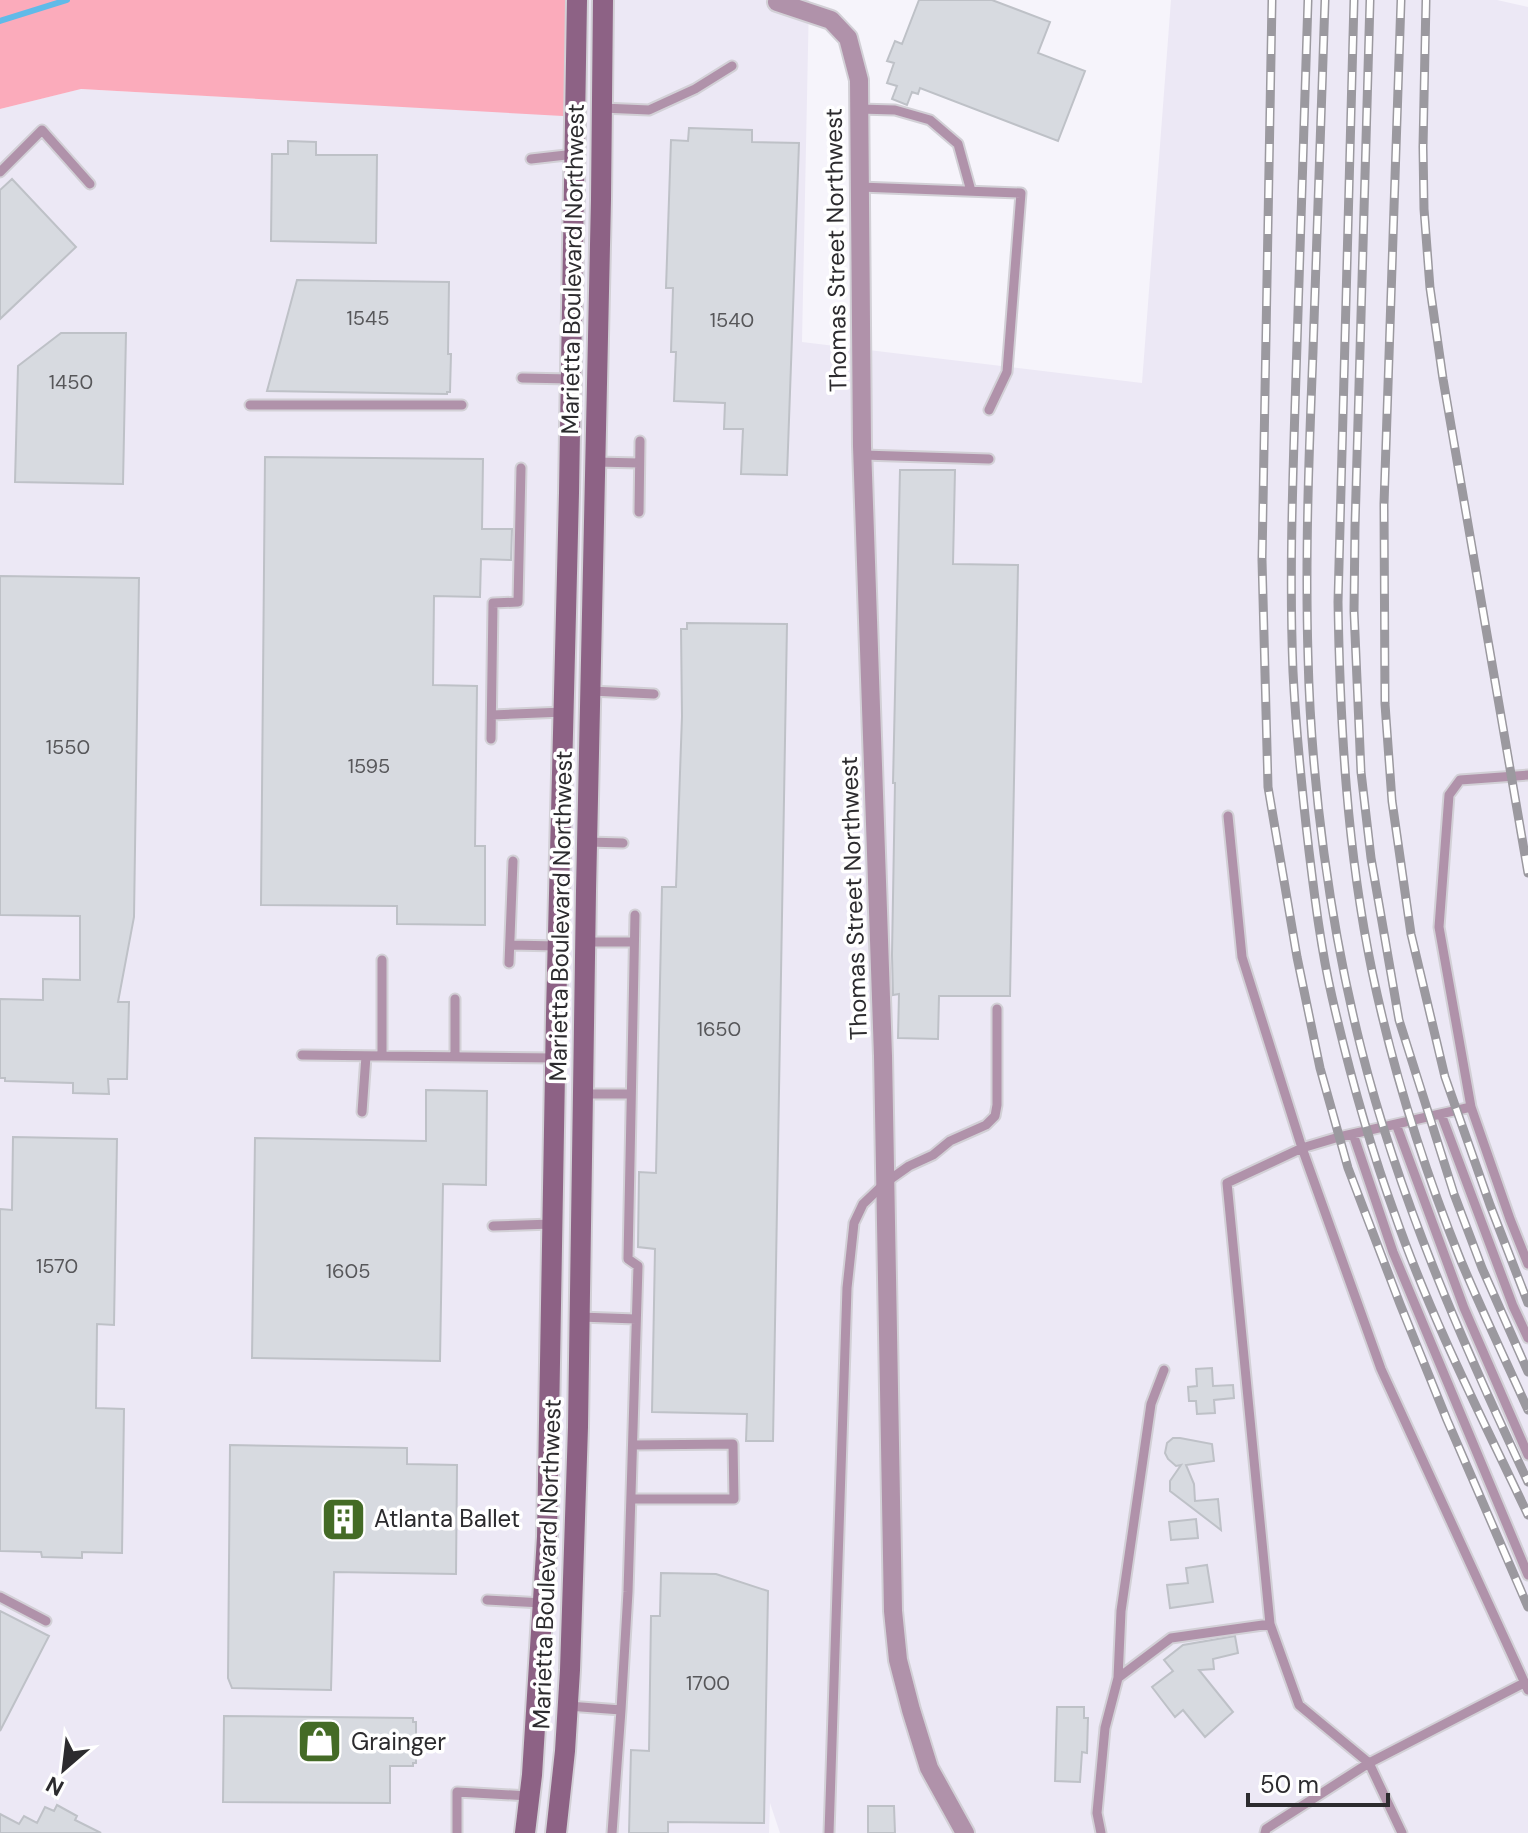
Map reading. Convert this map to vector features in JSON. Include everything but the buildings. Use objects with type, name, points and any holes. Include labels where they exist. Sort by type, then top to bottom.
[{"type":"main road","points":[[525,1833],[547,1537],[577,0]]},
{"type":"main road","name":"Marietta Boulevard Northwest","points":[[556,1833],[565,1751],[574,1589],[603,0]]},
{"type":"street","name":"Thomas Street Northwest","points":[[774,1],[831,20],[848,38],[859,80],[863,455],[883,1056],[893,1611],[898,1660],[929,1768],[965,1833]]},
{"type":"lane","points":[[602,108],[649,110],[695,89],[732,66]]},
{"type":"lane","points":[[859,109],[895,110],[930,120],[958,144],[971,191]]},
{"type":"lane","points":[[0,172],[42,130],[90,184]]},
{"type":"lane","points":[[531,159],[575,154]]},
{"type":"lane","points":[[860,187],[1021,193],[1007,372],[989,410]]},
{"type":"lane","points":[[522,378],[571,379]]},
{"type":"lane","points":[[250,405],[462,405]]},
{"type":"lane","points":[[639,512],[640,441]]},
{"type":"lane","points":[[863,455],[989,459]]},
{"type":"lane","points":[[596,462],[639,463]]},
{"type":"lane","points":[[491,739],[493,603],[518,602],[521,468]]},
{"type":"lane","points":[[591,691],[654,694]]},
{"type":"lane","points":[[492,715],[564,712]]},
{"type":"lane","points":[[1528,775],[1460,780],[1449,795],[1439,927],[1471,1107],[1528,1264]]},
{"type":"lane","points":[[1228,816],[1242,957],[1302,1148],[1381,1369],[1526,1687],[1369,1763],[1266,1829],[1265,1833]]},
{"type":"lane","points":[[588,842],[623,843]]},
{"type":"lane","points":[[509,963],[513,861]]},
{"type":"lane","points":[[612,1833],[628,1592],[638,1266],[628,1259],[635,915]]},
{"type":"lane","points":[[586,942],[634,942]]},
{"type":"lane","points":[[510,945],[558,946]]},
{"type":"lane","points":[[382,960],[382,1056]]},
{"type":"lane","points":[[455,999],[455,1057]]},
{"type":"lane","points":[[829,1833],[847,1288],[854,1223],[863,1204],[885,1183],[909,1166],[933,1155],[950,1141],[986,1125],[995,1116],[997,1009]]},
{"type":"lane","points":[[302,1055],[555,1058]]},
{"type":"lane","points":[[362,1112],[366,1056]]},
{"type":"lane","points":[[583,1094],[631,1094]]},
{"type":"lane","points":[[1402,1833],[1369,1763],[1299,1705],[1270,1624],[1227,1183],[1302,1148],[1471,1107]]},
{"type":"lane","points":[[1441,1114],[1528,1338]]},
{"type":"lane","points":[[1396,1124],[1464,1308],[1528,1455]]},
{"type":"lane","points":[[1353,1134],[1393,1252],[1528,1575]]},
{"type":"lane","points":[[493,1226],[552,1224]]},
{"type":"lane","points":[[580,1317],[636,1319]]},
{"type":"lane","points":[[1101,1833],[1097,1813],[1105,1728],[1118,1678],[1121,1611],[1151,1404],[1164,1370]]},
{"type":"lane","points":[[631,1499],[734,1499],[733,1444],[633,1445]]},
{"type":"lane","points":[[0,1597],[46,1621]]},
{"type":"lane","points":[[487,1600],[543,1603]]},
{"type":"lane","points":[[1118,1678],[1171,1638],[1270,1624]]},
{"type":"lane","points":[[568,1706],[621,1710]]},
{"type":"lane","points":[[457,1833],[457,1792],[529,1796]]},
{"type":"shaded area","points":[[0,0],[566,0],[581,117],[81,89],[0,109]]},
{"type":"shaded area","points":[[566,0],[809,0],[802,342],[1142,383],[1171,0],[1497,0],[1528,7],[1528,1833],[780,1833],[770,1803],[769,1833],[0,1833],[0,109],[80,89],[581,116]]},
{"type":"waterway","points":[[0,21],[67,0]]},
{"type":"railway","points":[[1272,0],[1262,560],[1268,787],[1297,957],[1320,1068],[1348,1168],[1447,1420],[1528,1607]]},
{"type":"railway","points":[[1308,0],[1291,598],[1298,739],[1319,924],[1345,1052],[1386,1188],[1441,1329],[1528,1515]]},
{"type":"railway","points":[[1325,0],[1307,580],[1313,754],[1324,854],[1350,1001],[1376,1104],[1394,1160],[1456,1323],[1528,1482]]},
{"type":"railway","points":[[1354,0],[1338,602],[1343,741],[1356,880],[1380,1007],[1422,1154],[1461,1261],[1528,1410]]},
{"type":"railway","points":[[1370,0],[1354,611],[1361,772],[1371,858],[1399,1020],[1454,1194],[1482,1268],[1528,1372]]},
{"type":"railway","points":[[1401,0],[1384,504],[1385,704],[1392,801],[1411,934],[1445,1077],[1528,1303]]},
{"type":"railway","points":[[1426,0],[1423,147],[1430,288],[1528,873]]},
{"type":"place","name":"Atlanta Ballet","points":[[343,1519]]},
{"type":"place","name":"Grainger","points":[[320,1742]]}]
